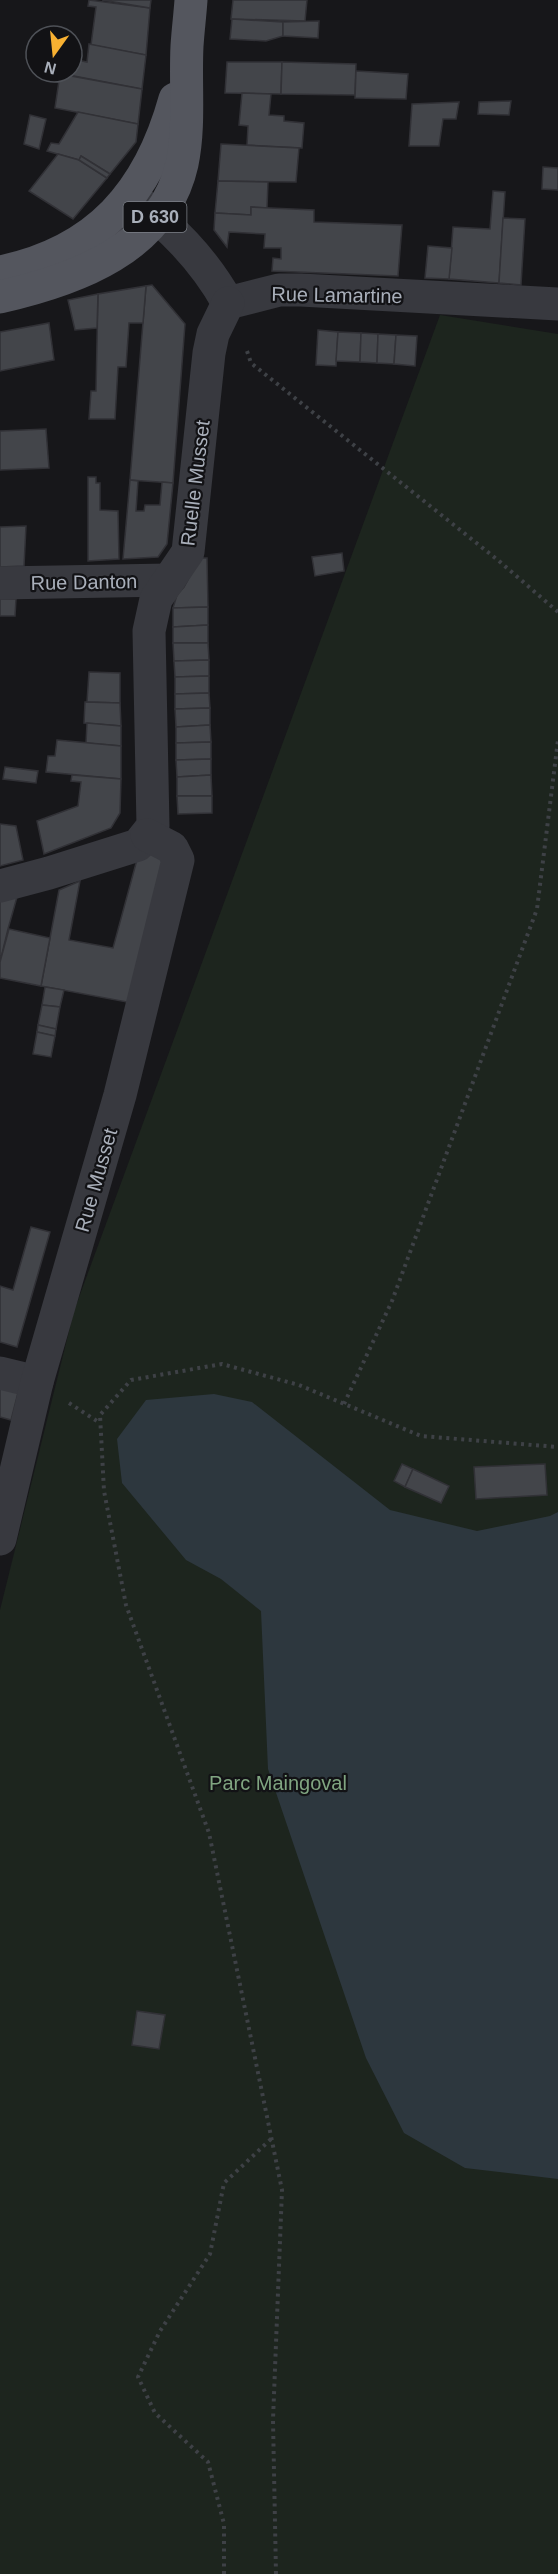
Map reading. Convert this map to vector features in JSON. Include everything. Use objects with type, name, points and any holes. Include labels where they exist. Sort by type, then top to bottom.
[{"type":"main road","name":"D 630","points":[[0,297],[86,272],[124,250],[156,216],[176,182],[182,164],[191,0]]},
{"type":"main road","name":"D 630","points":[[0,272],[51,258],[71,248],[105,224],[130,195],[153,161],[162,141],[187,44]]},
{"type":"street","points":[[130,195],[156,216],[205,266],[228,303]]},
{"type":"street","name":"Rue Lamartine","points":[[228,303],[279,290],[301,290],[558,303]]},
{"type":"street","name":"Ruelle Musset","points":[[147,836],[153,825],[154,815],[149,630],[156,599],[182,564],[191,537],[209,353],[213,334],[228,303]]},
{"type":"street","name":"Rue Danton","points":[[0,584],[169,580]]},
{"type":"street","points":[[0,886],[49,873],[138,844],[147,836]]},
{"type":"street","name":"Rue Musset","points":[[0,1539],[37,1382],[120,1095],[178,860],[172,848],[147,836]]},
{"type":"street","points":[[0,1373],[37,1382]]},
{"type":"path","points":[[228,303],[251,363],[499,561],[558,612]]},
{"type":"path","points":[[344,1404],[392,1300],[537,909],[558,740]]},
{"type":"path","points":[[276,2574],[273,2420],[282,2190],[209,1833],[126,1605],[104,1491],[100,1415],[131,1380],[222,1364],[299,1384],[421,1436],[558,1447]]},
{"type":"path","points":[[224,2574],[224,2524],[208,2462],[155,2413],[138,2377],[160,2331],[210,2254],[224,2183],[271,2139]]},
{"type":"green space","name":"Parc Maingoval","points":[[440,315],[558,334],[558,2574],[0,2574],[0,1610],[74,1311]]},
{"type":"shaded area","points":[[214,1394],[252,1402],[390,1510],[477,1531],[550,1516],[558,1512],[558,2179],[465,2168],[404,2133],[366,2058],[268,1769],[261,1611],[221,1579],[186,1560],[122,1483],[117,1439],[146,1400]]},
{"type":"building","points":[[89,0],[150,8],[146,55],[91,45],[96,7],[88,6]]},
{"type":"building","points":[[102,0],[151,0],[150,8]]},
{"type":"building","points":[[233,0],[307,0],[305,21],[231,19]]},
{"type":"building","points":[[232,19],[283,22],[283,36],[266,41],[230,39]]},
{"type":"building","points":[[319,21],[318,38],[283,36],[283,22]]},
{"type":"building","points":[[89,44],[146,55],[142,89],[84,78],[84,61],[87,62]]},
{"type":"building","points":[[227,62],[282,62],[281,94],[225,93]]},
{"type":"building","points":[[282,62],[356,64],[355,95],[281,94]]},
{"type":"building","points":[[356,71],[408,74],[406,99],[355,98]]},
{"type":"building","points":[[84,78],[142,89],[138,124],[55,108],[59,84],[84,84]]},
{"type":"building","points":[[242,93],[271,94],[269,115],[284,116],[284,121],[304,123],[302,148],[247,145],[248,126],[239,125]]},
{"type":"building","points":[[511,101],[509,115],[478,114],[479,102]]},
{"type":"building","points":[[459,102],[456,119],[443,119],[439,146],[409,146],[412,104]]},
{"type":"building","points":[[78,112],[138,124],[136,142],[110,174],[81,156],[79,160],[47,151],[51,143],[59,144]]},
{"type":"building","points":[[30,115],[46,119],[39,149],[24,144]]},
{"type":"building","points":[[221,144],[299,148],[296,182],[218,181]]},
{"type":"building","points":[[58,154],[79,160],[107,178],[73,219],[29,191]]},
{"type":"building","points":[[81,156],[110,174],[107,178],[79,160]]},
{"type":"building","points":[[543,167],[558,168],[558,190],[542,189]]},
{"type":"building","points":[[218,181],[268,182],[267,208],[251,207],[251,215],[215,213]]},
{"type":"building","points":[[493,191],[505,192],[499,283],[449,279],[453,227],[490,229]]},
{"type":"building","points":[[251,207],[314,210],[314,222],[402,225],[398,276],[272,271],[273,258],[281,259],[281,248],[264,248],[265,234],[229,232],[227,247],[214,230],[215,213],[251,215]]},
{"type":"building","points":[[503,218],[525,219],[521,285],[499,283]]},
{"type":"building","points":[[428,246],[452,248],[449,279],[425,278]]},
{"type":"building","points":[[152,285],[185,324],[173,483],[130,480],[146,286]]},
{"type":"building","points":[[146,286],[143,323],[129,323],[126,367],[118,367],[115,419],[89,419],[91,391],[96,391],[98,294]]},
{"type":"building","points":[[98,294],[97,328],[75,330],[68,300]]},
{"type":"building","points":[[49,323],[54,360],[0,371],[0,332]]},
{"type":"building","points":[[318,330],[338,332],[336,366],[316,365]]},
{"type":"building","points":[[338,332],[361,333],[360,362],[336,361]]},
{"type":"building","points":[[361,333],[378,334],[377,363],[360,362]]},
{"type":"building","points":[[378,334],[396,335],[394,364],[377,363]]},
{"type":"building","points":[[396,335],[417,336],[415,366],[394,364]]},
{"type":"building","points":[[46,429],[49,468],[0,470],[0,431]]},
{"type":"building","points":[[88,477],[96,477],[96,483],[100,483],[100,510],[118,511],[119,559],[88,561]]},
{"type":"building","points":[[130,480],[138,481],[136,511],[144,511],[145,505],[160,505],[162,482],[173,483],[167,544],[158,557],[123,559]]},
{"type":"building","points":[[26,526],[24,566],[0,567],[0,527]]},
{"type":"building","points":[[342,553],[344,571],[315,576],[312,557]]},
{"type":"building","points":[[200,558],[207,558],[208,607],[173,608],[177,595]]},
{"type":"building","points":[[0,599],[16,599],[15,616],[0,616]]},
{"type":"building","points":[[208,607],[208,625],[173,627],[173,608]]},
{"type":"building","points":[[208,625],[208,643],[173,643],[173,627]]},
{"type":"building","points":[[173,643],[208,643],[209,660],[174,661]]},
{"type":"building","points":[[209,660],[209,676],[175,677],[174,661]]},
{"type":"building","points":[[89,672],[120,673],[120,703],[87,702]]},
{"type":"building","points":[[209,676],[209,693],[175,694],[175,677]]},
{"type":"building","points":[[209,693],[210,708],[175,709],[175,694]]},
{"type":"building","points":[[85,702],[120,703],[121,726],[84,723]]},
{"type":"building","points":[[210,708],[210,725],[176,727],[175,709]]},
{"type":"building","points":[[87,723],[121,726],[121,746],[86,743]]},
{"type":"building","points":[[210,725],[211,742],[176,743],[176,727]]},
{"type":"building","points":[[57,740],[121,746],[121,779],[46,772],[48,756],[55,756]]},
{"type":"building","points":[[211,742],[211,759],[176,760],[176,743]]},
{"type":"building","points":[[211,759],[211,775],[177,777],[176,760]]},
{"type":"building","points":[[5,767],[38,771],[36,783],[3,779]]},
{"type":"building","points":[[72,775],[121,779],[120,813],[111,828],[44,854],[37,821],[78,806],[81,782],[71,781]]},
{"type":"building","points":[[211,775],[212,796],[177,796],[177,777]]},
{"type":"building","points":[[177,796],[212,796],[212,813],[178,814]]},
{"type":"building","points":[[0,824],[16,826],[23,860],[0,866]]},
{"type":"building","points":[[169,850],[132,1003],[41,986],[59,890],[80,881],[69,940],[113,948],[138,856]]},
{"type":"building","points":[[17,897],[8,929],[0,962],[0,899]]},
{"type":"building","points":[[9,929],[50,938],[41,986],[0,978],[0,962]]},
{"type":"building","points":[[45,987],[64,990],[60,1007],[42,1005]]},
{"type":"building","points":[[42,1005],[60,1007],[56,1029],[38,1025]]},
{"type":"building","points":[[38,1025],[56,1029],[55,1036],[37,1032]]},
{"type":"building","points":[[37,1032],[55,1036],[51,1057],[33,1054]]},
{"type":"building","points":[[31,1227],[50,1232],[17,1347],[0,1342],[0,1286],[13,1290]]},
{"type":"building","points":[[0,1384],[19,1389],[11,1420],[0,1417]]},
{"type":"building","points":[[402,1464],[413,1469],[405,1487],[394,1481]]},
{"type":"building","points":[[545,1464],[547,1495],[476,1499],[474,1467]]},
{"type":"building","points":[[413,1469],[449,1486],[441,1503],[405,1487]]},
{"type":"building","points":[[137,2011],[165,2015],[159,2049],[132,2045]]}]
